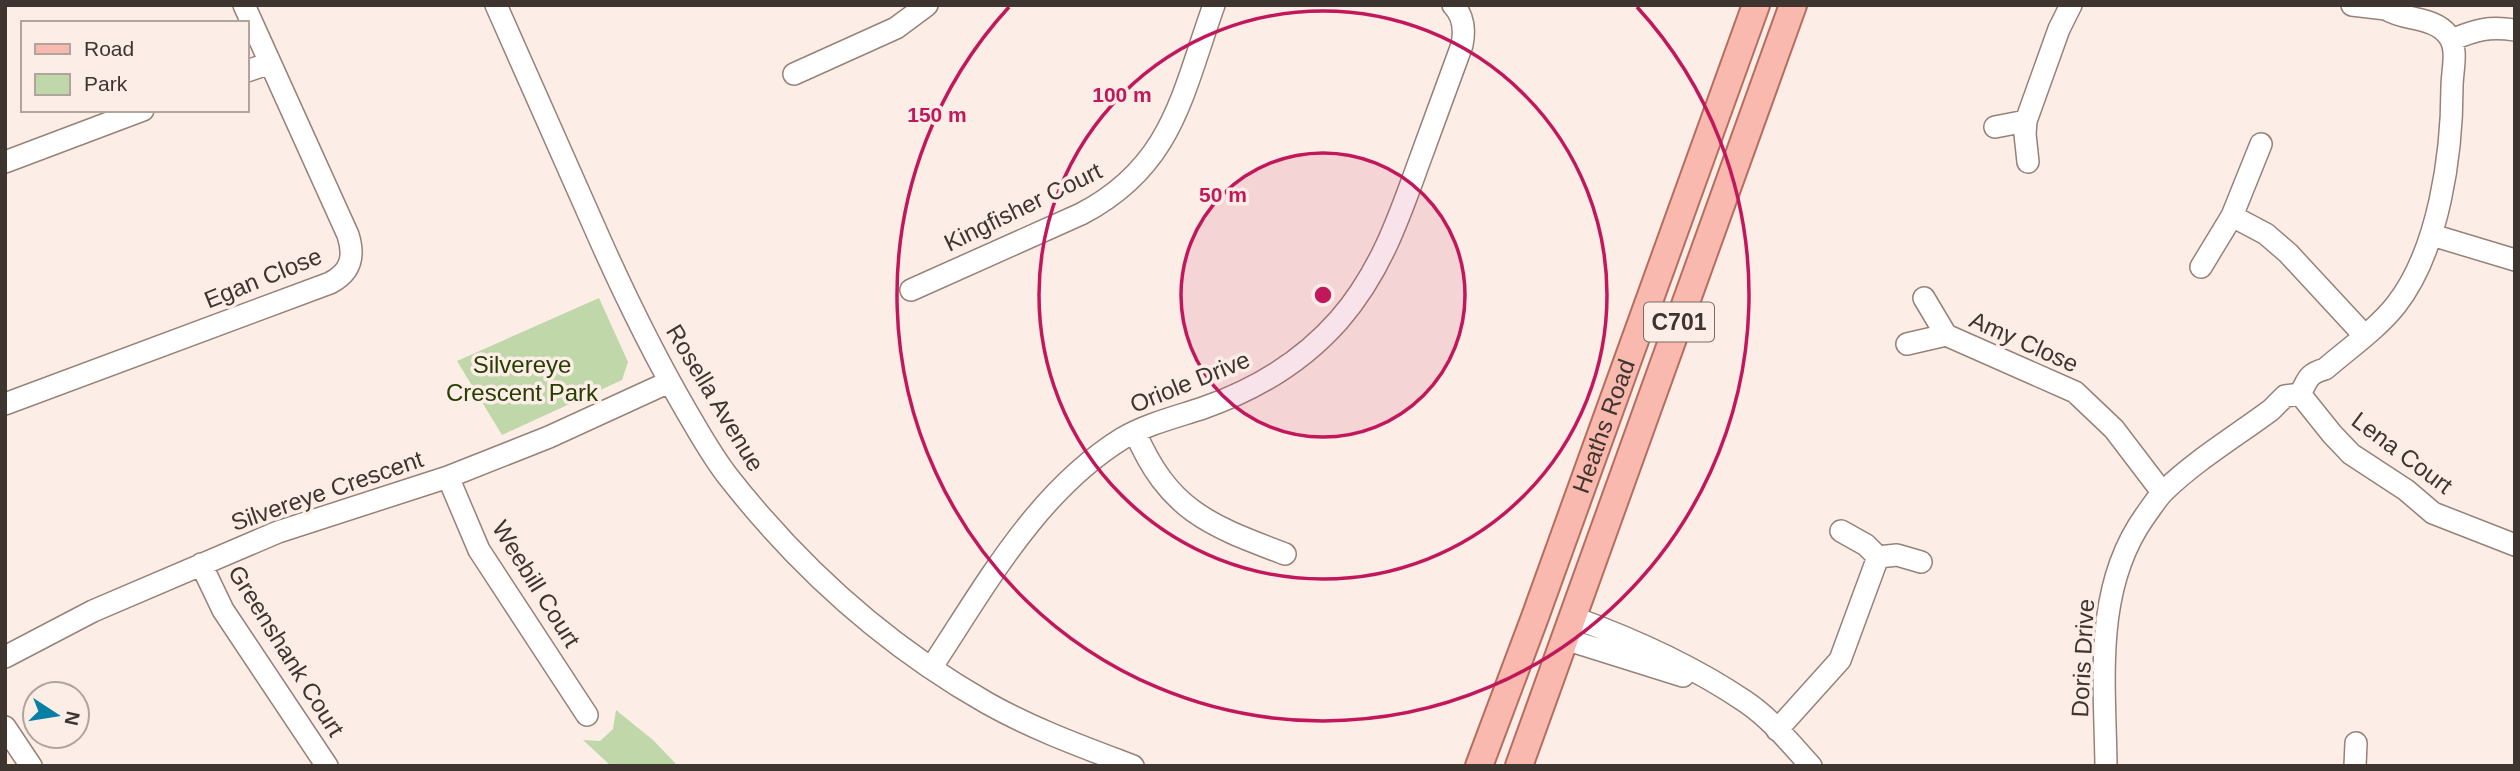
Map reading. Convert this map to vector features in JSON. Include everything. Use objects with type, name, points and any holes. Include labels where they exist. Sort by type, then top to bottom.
[{"type":"main road","name":"Heaths Road","points":[[1479,766],[1756,5]]},
{"type":"main road","name":"Heaths Road","points":[[1519,766],[1793,5]]},
{"type":"main road","points":[[1535,617],[1569,628]]},
{"type":"street","name":"Egan Close","points":[[5,404],[330,283],[345,272],[352,260],[351,246],[244,5]]},
{"type":"street","name":"Rosella Avenue","points":[[496,5],[624,292],[669,382],[729,478],[799,559],[866,620],[931,668],[989,704],[1029,724],[1133,766]]},
{"type":"street","points":[[794,74],[896,28],[927,5]]},
{"type":"street","name":"Kingfisher Court","points":[[911,289],[1082,214],[1131,181],[1151,159],[1165,137],[1214,5]]},
{"type":"street","name":"Oriole Drive","points":[[931,668],[1015,543],[1054,493],[1094,458],[1135,432],[1254,387],[1279,372],[1318,342],[1354,301],[1369,281],[1391,239],[1462,45],[1462,19],[1453,5]]},
{"type":"street","points":[[2028,162],[2026,121],[2059,29],[2071,5]]},
{"type":"street","points":[[2303,399],[2311,400],[2325,369],[2395,307],[2415,273],[2432,235],[2439,207],[2453,101],[2459,87],[2464,57],[2456,38],[2457,27],[2440,14],[2414,8],[2386,9],[2352,5]]},
{"type":"street","points":[[2456,38],[2486,28],[2515,30]]},
{"type":"street","points":[[248,71],[270,63]]},
{"type":"street","points":[[5,162],[138,112]]},
{"type":"street","points":[[1995,127],[2026,121]]},
{"type":"street","points":[[2201,267],[2232,216],[2261,144]]},
{"type":"street","points":[[2232,216],[2266,234],[2288,253],[2364,335]]},
{"type":"street","points":[[2432,235],[2515,260]]},
{"type":"street","name":"Amy Close","points":[[1924,298],[1946,335],[2075,392],[2114,429],[2162,492]]},
{"type":"street","name":"Amy Close","points":[[1907,344],[1946,335]]},
{"type":"street","name":"Silvereye Crescent","points":[[5,657],[93,611],[278,532],[448,477],[549,437],[669,382]]},
{"type":"street","name":"Doris Drive","points":[[2106,766],[2107,617],[2112,588],[2124,554],[2139,525],[2162,492],[2188,471],[2271,410],[2302,407],[2303,399]]},
{"type":"street","name":"Lena Court","points":[[2303,399],[2351,454],[2406,490],[2433,513],[2515,545]]},
{"type":"street","points":[[1135,432],[1160,479],[1187,508],[1216,527],[1285,554]]},
{"type":"street","name":"Weebill Court","points":[[448,477],[479,550],[587,715]]},
{"type":"street","points":[[1841,531],[1866,545],[1878,557]]},
{"type":"street","points":[[1878,557],[1897,555],[1921,562]]},
{"type":"street","points":[[1777,730],[1840,660],[1878,557]]},
{"type":"street","name":"Greenshank Court","points":[[201,564],[223,610],[327,766]]},
{"type":"street","points":[[1569,628],[1638,663],[1716,685],[1747,703],[1811,766]]},
{"type":"street","points":[[5,727],[31,766]]},
{"type":"street","points":[[2355,766],[2356,743]]},
{"type":"green space","name":"Silvereye Crescent Park","points":[[599,298],[628,362],[622,380],[502,435],[457,361]]},
{"type":"green space","points":[[616,710],[653,740],[678,766],[611,766],[583,740],[600,741],[613,729]]}]
